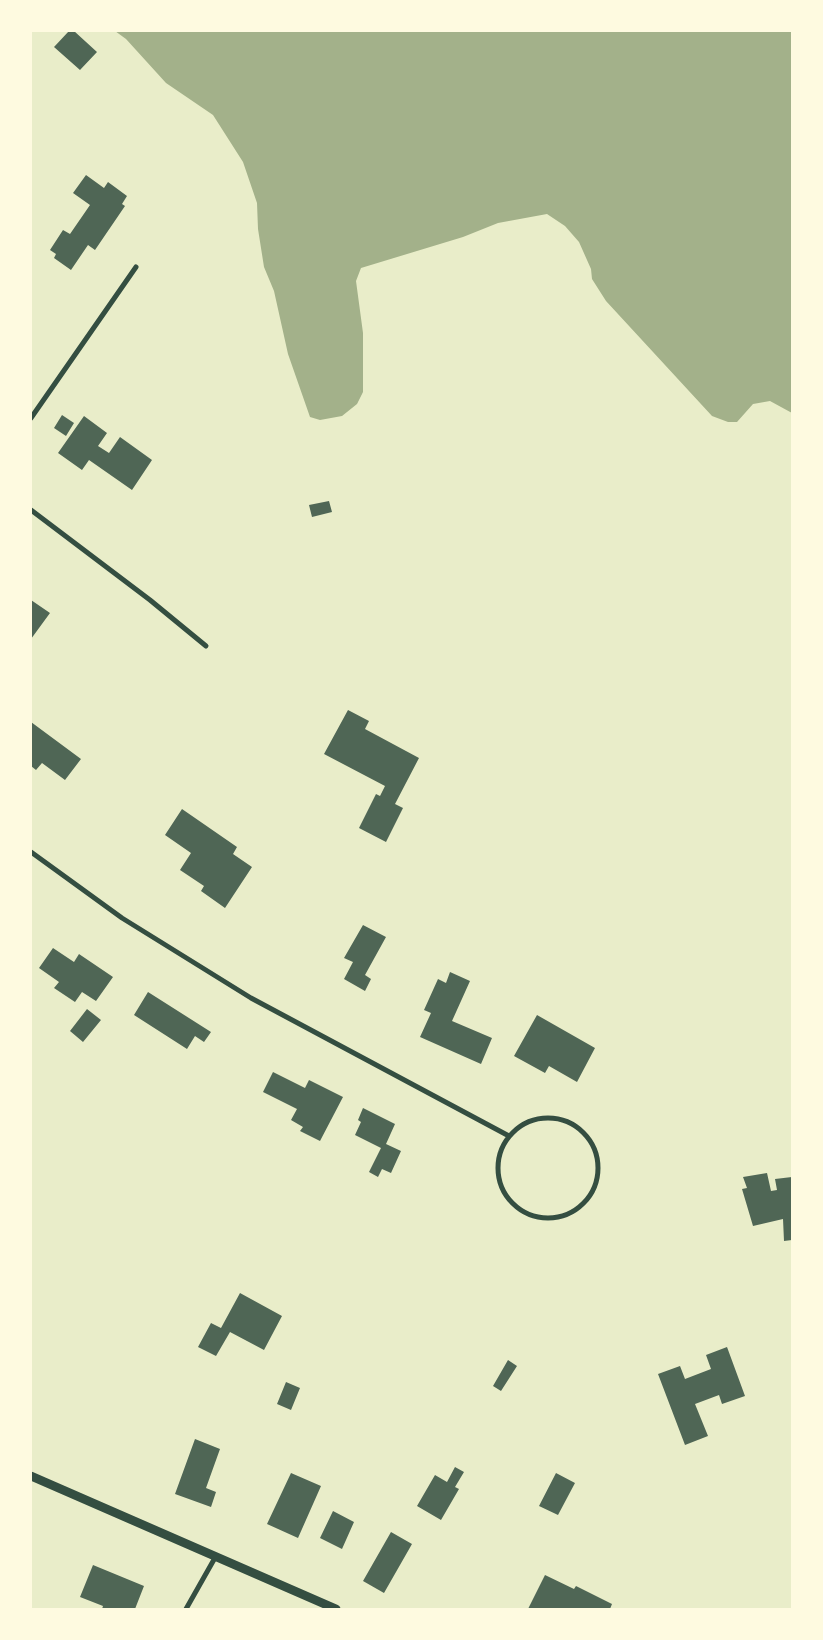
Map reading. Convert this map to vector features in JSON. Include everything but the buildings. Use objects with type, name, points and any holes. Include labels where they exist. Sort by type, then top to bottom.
[{"type":"street","points":[[31,418],[136,267]]},
{"type":"street","points":[[31,510],[150,600],[206,646]]},
{"type":"street","points":[[31,852],[122,918],[251,998],[509,1136]]},
{"type":"street","points":[[552,1118],[568,1121],[582,1130],[592,1142],[598,1157],[599,1173],[595,1188],[585,1203],[571,1213],[555,1218],[537,1218],[522,1211],[508,1199],[500,1185],[498,1168],[500,1151],[509,1136],[521,1125],[536,1119],[552,1118]]},
{"type":"street","points":[[31,1476],[336,1609]]},
{"type":"street","points":[[186,1609],[216,1556]]},
{"type":"shaded area","points":[[115,31],[792,31],[792,413],[770,401],[753,404],[737,422],[728,422],[712,416],[606,301],[592,279],[591,269],[579,242],[565,226],[547,214],[498,223],[463,237],[361,268],[356,281],[363,333],[363,392],[357,404],[342,416],[320,420],[310,417],[288,354],[274,291],[264,267],[258,229],[257,203],[243,162],[213,115],[166,83],[126,39]]}]
